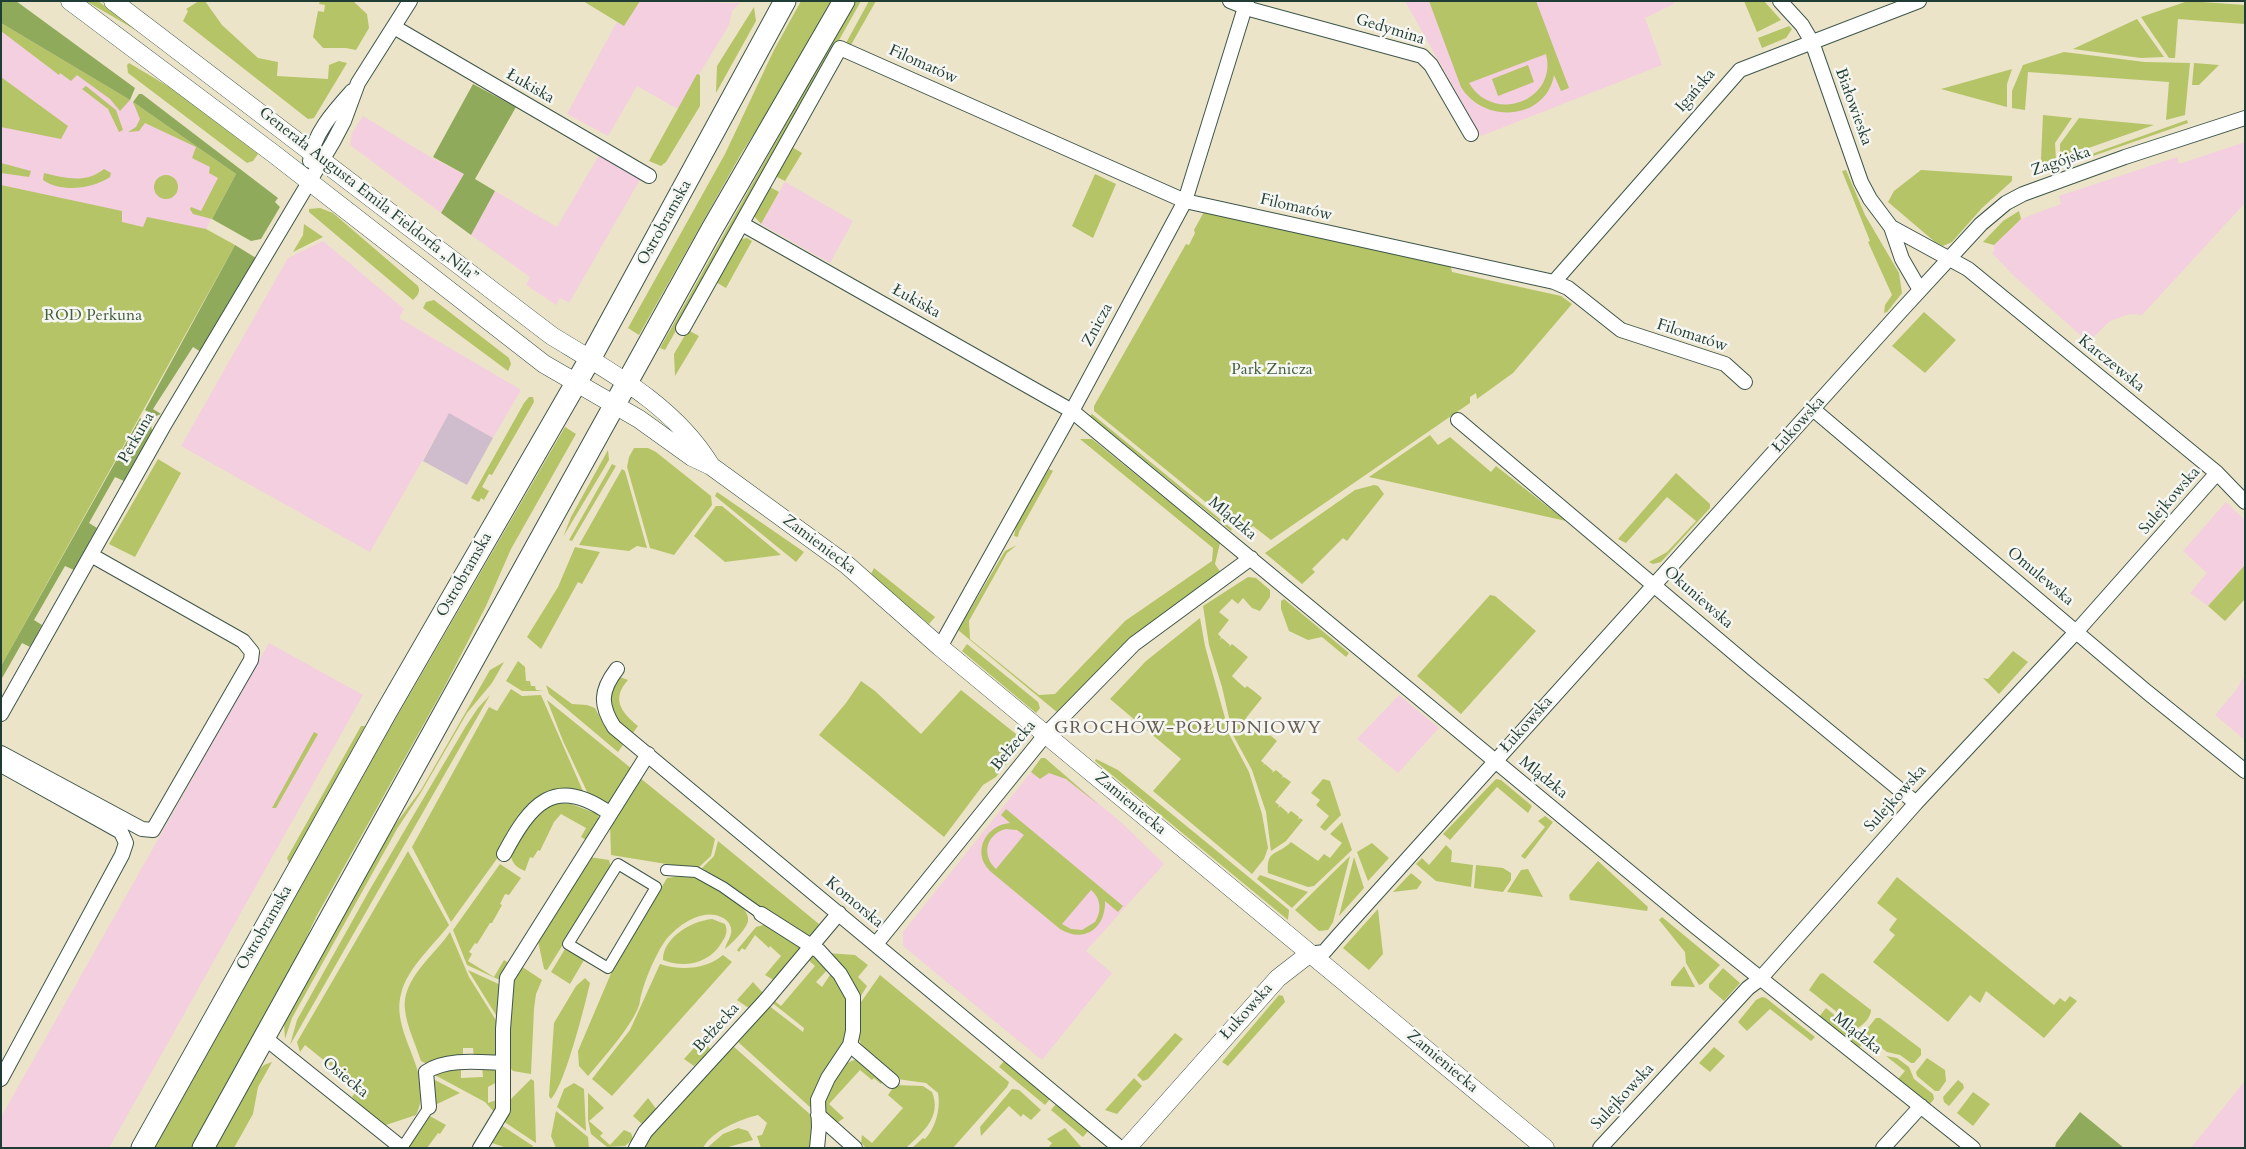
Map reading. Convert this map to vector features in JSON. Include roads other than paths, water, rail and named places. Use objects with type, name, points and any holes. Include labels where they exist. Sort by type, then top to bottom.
[{"type":"main road","points":[[203,1148],[751,160],[794,91],[844,1]]},
{"type":"main road","name":"Ostrobramska","points":[[142,1148],[389,706],[590,359],[778,3]]},
{"type":"street","name":"Generała Augusta Emila Fieldorfa „Nila”","points":[[70,1],[544,364],[575,384]]},
{"type":"street","name":"Generała Augusta Emila Fieldorfa „Nila”","points":[[114,1],[552,336],[627,382]]},
{"type":"street","name":"Perkuna","points":[[1,714],[163,426],[308,182],[316,155],[344,121],[358,83],[410,1]]},
{"type":"street","name":"Gedymina","points":[[1230,1],[1246,4],[1422,56],[1431,65],[1471,134]]},
{"type":"street","name":"Białowieska","points":[[1780,1],[1802,26],[1812,42],[1861,182],[1870,199],[1891,227],[1902,259],[1920,290]]},
{"type":"street","name":"Igańska","points":[[1554,282],[1731,78],[1751,64],[1919,1]]},
{"type":"street","name":"Znicza","points":[[940,647],[1072,411],[1185,201],[1246,4]]},
{"type":"street","name":"Łukiska","points":[[394,27],[649,176]]},
{"type":"street","name":"Filomatów","points":[[742,224],[840,48],[1185,201],[1554,282],[1568,288],[1621,330],[1725,364],[1745,382]]},
{"type":"street","name":"Zagójska","points":[[1920,290],[1995,212],[2023,194],[2125,157],[2245,118]]},
{"type":"street","name":"Łukiska","points":[[742,224],[1072,411]]},
{"type":"street","points":[[683,328],[742,224]]},
{"type":"street","name":"Białowieska","points":[[1891,227],[1950,258]]},
{"type":"street","name":"Karczewska","points":[[1950,258],[1968,269],[2217,473],[2245,502]]},
{"type":"street","name":"Łukowska","points":[[1127,1148],[1278,978],[1309,954],[1324,952],[1475,786],[1495,761],[1654,584],[1814,410],[1920,290]]},
{"type":"street","name":"Zamieniecka","points":[[627,382],[682,427],[700,447],[711,466]]},
{"type":"street","name":"Zamieniecka","points":[[575,384],[638,419],[692,457],[711,466],[847,565],[940,647],[1545,1148]]},
{"type":"street","name":"Omulewska","points":[[1814,410],[2147,692],[2245,771]]},
{"type":"street","name":"Mlądzka","points":[[1072,411],[1760,979],[1973,1148]]},
{"type":"street","name":"Okuniewska","points":[[1458,420],[1754,669],[1916,802]]},
{"type":"street","name":"Sulejkowska","points":[[1600,1148],[1748,988],[1760,979],[1916,802],[2077,631],[2217,473]]},
{"type":"street","points":[[1,753],[142,829],[153,830],[251,660],[252,652],[243,641],[91,555]]},
{"type":"street","name":"Bełżecka","points":[[876,944],[1046,734],[1134,644],[1251,558]]},
{"type":"street","name":"Komorska","points":[[616,669],[606,687],[603,699],[605,713],[614,727],[1120,1148]]},
{"type":"street","points":[[480,1148],[503,1110],[503,1063],[508,978],[609,813],[648,754]]},
{"type":"street","points":[[1,765],[121,832],[126,843],[122,855],[1,1079]]},
{"type":"street","points":[[504,854],[518,827],[534,807],[547,798],[570,796],[600,806],[609,813]]},
{"type":"street","points":[[618,864],[656,887],[608,968],[568,944],[618,864]]},
{"type":"street","points":[[666,870],[696,872],[723,887],[819,951],[840,974],[853,997],[853,1031],[850,1045],[823,1087],[818,1100],[820,1127],[817,1148]]},
{"type":"street","name":"Bełżecka","points":[[636,1145],[766,1000],[839,913]]},
{"type":"street","name":"Osiecka","points":[[264,1038],[402,1148]]},
{"type":"street","points":[[850,1045],[892,1081]]},
{"type":"street","points":[[402,1148],[429,1107],[426,1072],[434,1066],[475,1062],[503,1063]]},
{"type":"street","points":[[1883,1148],[1921,1106]]},
{"type":"street","points":[[818,1115],[855,1148]]},
{"type":"district","name":"GROCHÓW-POŁUDNIOWY","points":[[1188,729]]},
{"type":"park label","name":"ROD Perkuna","points":[[93,316]]},
{"type":"park label","name":"Park Znicza","points":[[1272,370]]}]
